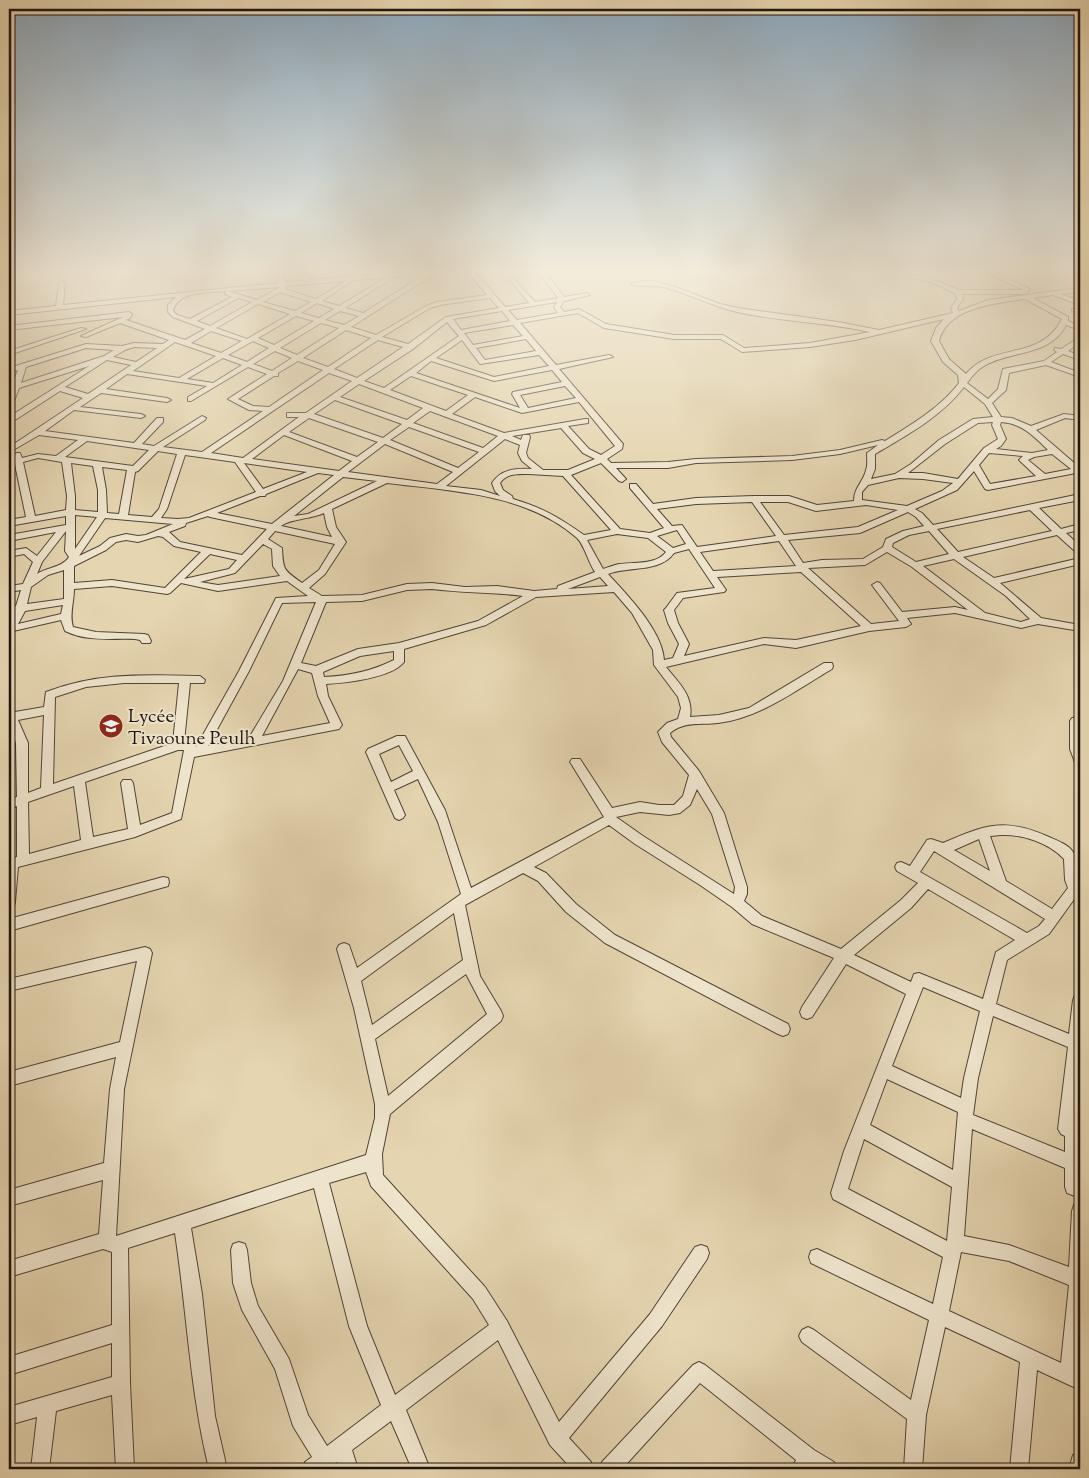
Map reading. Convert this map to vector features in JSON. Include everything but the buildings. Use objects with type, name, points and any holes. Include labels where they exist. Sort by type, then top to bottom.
[{"type":"street","points":[[9,352],[57,339]]},
{"type":"street","points":[[84,339],[86,346]]},
{"type":"street","points":[[31,520],[18,461],[12,446],[37,432],[175,339],[275,374]]},
{"type":"street","points":[[185,342],[191,339]]},
{"type":"street","points":[[246,339],[523,442]]},
{"type":"street","points":[[191,399],[289,339]]},
{"type":"street","points":[[328,339],[275,374],[232,399],[252,408],[281,410],[290,414],[309,415],[384,441],[459,471]]},
{"type":"street","points":[[203,455],[374,339]]},
{"type":"street","points":[[384,339],[410,347]]},
{"type":"street","points":[[241,460],[421,339]]},
{"type":"street","points":[[386,390],[431,359],[455,339]]},
{"type":"street","points":[[465,339],[472,348],[472,359]]},
{"type":"street","points":[[472,348],[523,339]]},
{"type":"street","points":[[529,339],[619,444],[619,448],[605,462]]},
{"type":"street","points":[[726,339],[742,350],[810,345],[842,339]]},
{"type":"street","points":[[935,339],[946,360],[962,374],[963,383],[988,403],[998,419]]},
{"type":"street","points":[[858,502],[858,492],[865,483],[871,469],[871,453],[896,439],[952,396],[975,368],[983,363],[1043,345],[1052,339]]},
{"type":"street","points":[[988,403],[1002,390],[1006,371],[1046,363],[1080,339]]},
{"type":"street","points":[[180,380],[250,340]]},
{"type":"street","points":[[9,370],[86,346],[122,348],[134,345],[165,346]]},
{"type":"street","points":[[1043,345],[1080,358]]},
{"type":"street","points":[[9,420],[122,348]]},
{"type":"street","points":[[458,368],[472,359],[483,362],[541,352]]},
{"type":"street","points":[[431,359],[494,379],[609,357]]},
{"type":"street","points":[[15,387],[106,358],[137,364]]},
{"type":"street","points":[[1046,363],[1080,376]]},
{"type":"street","points":[[9,404],[23,366]]},
{"type":"street","points":[[126,372],[214,385]]},
{"type":"street","points":[[410,373],[526,411],[582,400]]},
{"type":"street","points":[[526,411],[516,394],[568,383]]},
{"type":"street","points":[[59,388],[89,397]]},
{"type":"street","points":[[98,390],[167,400]]},
{"type":"street","points":[[448,413],[473,395]]},
{"type":"street","points":[[334,397],[484,451]]},
{"type":"street","points":[[507,406],[520,400]]},
{"type":"street","points":[[180,581],[232,571],[273,528],[358,460],[430,407]]},
{"type":"street","points":[[73,408],[141,416]]},
{"type":"street","points":[[290,414],[293,425]]},
{"type":"street","points":[[1031,429],[1064,416],[1080,418]]},
{"type":"street","points":[[18,461],[38,456],[131,470],[138,468],[156,448],[202,418]]},
{"type":"street","points":[[582,538],[617,531],[651,536],[671,551],[860,530],[945,493],[960,482],[976,466],[987,450],[998,444],[1002,439],[996,425],[998,419]]},
{"type":"street","points":[[898,476],[914,466],[957,431],[976,421],[998,419],[1009,420],[1031,429],[1054,451],[1079,470]]},
{"type":"street","points":[[136,446],[160,420]]},
{"type":"street","points":[[439,487],[505,435],[586,421]]},
{"type":"street","points":[[563,425],[586,451],[605,462],[622,479]]},
{"type":"street","points":[[529,431],[523,442],[522,453],[525,460],[539,471]]},
{"type":"street","points":[[37,432],[481,493],[549,515],[582,538],[598,569],[636,611],[658,650],[659,665],[683,696],[686,708],[683,721]]},
{"type":"street","points":[[282,432],[358,460]]},
{"type":"street","points":[[62,459],[86,438]]},
{"type":"street","points":[[516,503],[499,491],[496,482],[498,477],[503,474],[539,471],[566,474],[605,462],[668,465],[696,461],[792,458],[840,452],[896,439]]},
{"type":"street","points":[[987,450],[1032,455],[1054,451]]},
{"type":"street","points":[[155,519],[163,509],[182,452]]},
{"type":"street","points":[[1032,455],[1023,460],[1043,476]]},
{"type":"street","points":[[62,459],[71,496],[67,528],[72,561],[69,601],[65,616],[69,629],[85,635],[134,635],[144,637],[146,641]]},
{"type":"street","points":[[241,460],[262,494]]},
{"type":"street","points":[[72,561],[103,515],[102,490],[97,465]]},
{"type":"street","points":[[976,466],[988,487],[1079,470]]},
{"type":"street","points":[[123,517],[131,470]]},
{"type":"street","points":[[120,537],[138,539],[159,534],[320,470]]},
{"type":"street","points":[[566,474],[617,531]]},
{"type":"street","points":[[865,483],[898,476],[922,476],[960,482]]},
{"type":"street","points":[[284,520],[310,516],[328,509],[386,480]]},
{"type":"street","points":[[633,486],[670,529]]},
{"type":"street","points":[[710,574],[802,568],[822,563],[865,562],[887,548],[889,541],[906,533],[955,521],[1080,497]]},
{"type":"street","points":[[754,499],[802,568],[869,628]]},
{"type":"street","points":[[650,507],[696,501],[789,499],[816,508],[858,502],[908,509],[919,515],[956,556],[1009,594],[1038,621]]},
{"type":"street","points":[[1032,507],[1080,551]]},
{"type":"street","points":[[328,509],[328,521],[332,532],[341,542]]},
{"type":"street","points":[[9,523],[70,512],[178,522],[191,520]]},
{"type":"street","points":[[210,514],[341,542]]},
{"type":"street","points":[[9,589],[26,586],[45,573],[120,537],[140,518]]},
{"type":"street","points":[[651,536],[679,527],[721,592],[680,595],[669,610],[673,623],[684,644],[677,660]]},
{"type":"street","points":[[915,565],[1080,527]]},
{"type":"street","points":[[9,538],[67,528]]},
{"type":"street","points":[[9,629],[19,614],[26,586],[38,561],[67,528]]},
{"type":"street","points":[[159,534],[165,534],[177,544],[243,558]]},
{"type":"street","points":[[262,539],[277,548],[278,566],[288,578],[322,600]]},
{"type":"street","points":[[302,588],[322,572],[341,542]]},
{"type":"street","points":[[887,548],[915,565],[984,616]]},
{"type":"street","points":[[9,554],[26,551],[38,561]]},
{"type":"street","points":[[69,586],[112,583],[167,591],[180,581],[207,551]]},
{"type":"street","points":[[548,593],[618,567],[657,562],[666,558],[671,551]]},
{"type":"street","points":[[991,582],[1080,561]]},
{"type":"street","points":[[180,581],[218,588],[288,578]]},
{"type":"street","points":[[659,665],[764,641],[796,644],[869,628],[906,624],[877,585]]},
{"type":"street","points":[[15,863],[135,832],[176,816],[194,753],[244,671],[277,601],[282,599],[362,598],[407,587],[432,586],[465,590],[497,589],[534,594],[616,589]]},
{"type":"street","points":[[318,675],[358,653],[400,647],[482,623],[534,594]]},
{"type":"street","points":[[252,743],[288,681],[322,600]]},
{"type":"street","points":[[9,610],[69,601]]},
{"type":"street","points":[[900,616],[955,610],[1021,626],[1038,621],[1080,628]]},
{"type":"street","points":[[9,629],[65,616]]},
{"type":"street","points":[[295,665],[318,675],[360,677],[399,662],[400,647]]},
{"type":"street","points":[[737,903],[741,894],[741,887],[725,829],[718,813],[695,774],[666,738],[664,732],[671,726],[683,721],[719,719],[752,711],[828,666]]},
{"type":"street","points":[[194,753],[335,726],[336,724],[323,696],[318,675]]},
{"type":"street","points":[[47,791],[50,694],[85,683],[125,678],[200,680]]},
{"type":"street","points":[[178,746],[186,679]]},
{"type":"street","points":[[9,902],[22,800],[22,743],[10,715],[49,710]]},
{"type":"street","points":[[1080,721],[1076,721],[1076,749],[1080,762]]},
{"type":"street","points":[[383,1110],[496,1016],[474,978],[470,963],[463,900],[448,834],[420,773],[401,739],[372,752],[399,815]]},
{"type":"street","points":[[9,804],[178,746],[191,746],[194,753]]},
{"type":"street","points":[[576,762],[609,817],[639,840],[682,865],[737,903],[756,920],[843,956],[915,991]]},
{"type":"street","points":[[388,788],[420,773]]},
{"type":"street","points":[[354,978],[463,900],[609,817],[633,808],[646,807],[672,810],[684,806],[689,800],[695,774]]},
{"type":"street","points":[[79,780],[88,844]]},
{"type":"street","points":[[126,783],[135,832]]},
{"type":"street","points":[[913,1469],[917,1415],[954,1248],[971,1078],[1001,956],[1044,930],[1076,887],[1071,861],[1067,853],[1053,844],[1023,831],[1008,829],[982,832],[943,849]]},
{"type":"street","points":[[982,832],[1002,887]]},
{"type":"street","points":[[1027,940],[907,870],[931,844],[943,849],[1053,917]]},
{"type":"street","points":[[523,867],[542,877],[572,908],[610,939],[783,1029]]},
{"type":"street","points":[[9,925],[163,882]]},
{"type":"street","points":[[807,1012],[843,956],[906,904],[927,882]]},
{"type":"street","points":[[344,950],[354,978],[383,1110],[380,1135],[372,1170],[377,1180],[479,1293],[502,1327],[557,1438],[584,1469]]},
{"type":"street","points":[[9,985],[144,954],[117,1089],[112,1169],[114,1241],[121,1331],[124,1469]]},
{"type":"street","points":[[368,1036],[470,963]]},
{"type":"street","points":[[1077,1278],[1027,1258],[954,1248],[839,1193],[852,1151],[919,979],[1078,1044]]},
{"type":"street","points":[[1080,1000],[1078,1044],[1066,1129],[1077,1134],[1074,1187],[1080,1190]]},
{"type":"street","points":[[9,1079],[126,1047]]},
{"type":"street","points":[[884,1070],[966,1113],[1074,1163]]},
{"type":"street","points":[[862,1129],[960,1183]]},
{"type":"street","points":[[9,1269],[182,1223],[320,1180],[373,1161]]},
{"type":"street","points":[[9,1198],[112,1169]]},
{"type":"street","points":[[320,1180],[358,1326],[421,1469]]},
{"type":"street","points":[[817,1257],[925,1310],[1029,1356],[1074,1379],[1080,1211]]},
{"type":"street","points":[[182,1223],[193,1294],[206,1416],[218,1469]]},
{"type":"street","points":[[239,1250],[242,1283],[251,1310],[283,1365],[300,1419],[318,1464],[502,1327]]},
{"type":"street","points":[[557,1438],[656,1320],[701,1253]]},
{"type":"street","points":[[9,1366],[121,1331]]},
{"type":"street","points":[[808,1336],[917,1415]]},
{"type":"street","points":[[1019,1469],[1029,1356]]},
{"type":"street","points":[[609,1469],[699,1371],[804,1463],[827,1469]]},
{"type":"street","points":[[9,1416],[121,1382]]},
{"type":"street","points":[[40,1469],[48,1404]]},
{"type":"street","points":[[342,1447],[349,1469]]},
{"type":"street","points":[[1078,1469],[1080,1462]]},
{"type":"place","name":"Lycée Tivaoune Peulh","points":[[111,726]]}]
